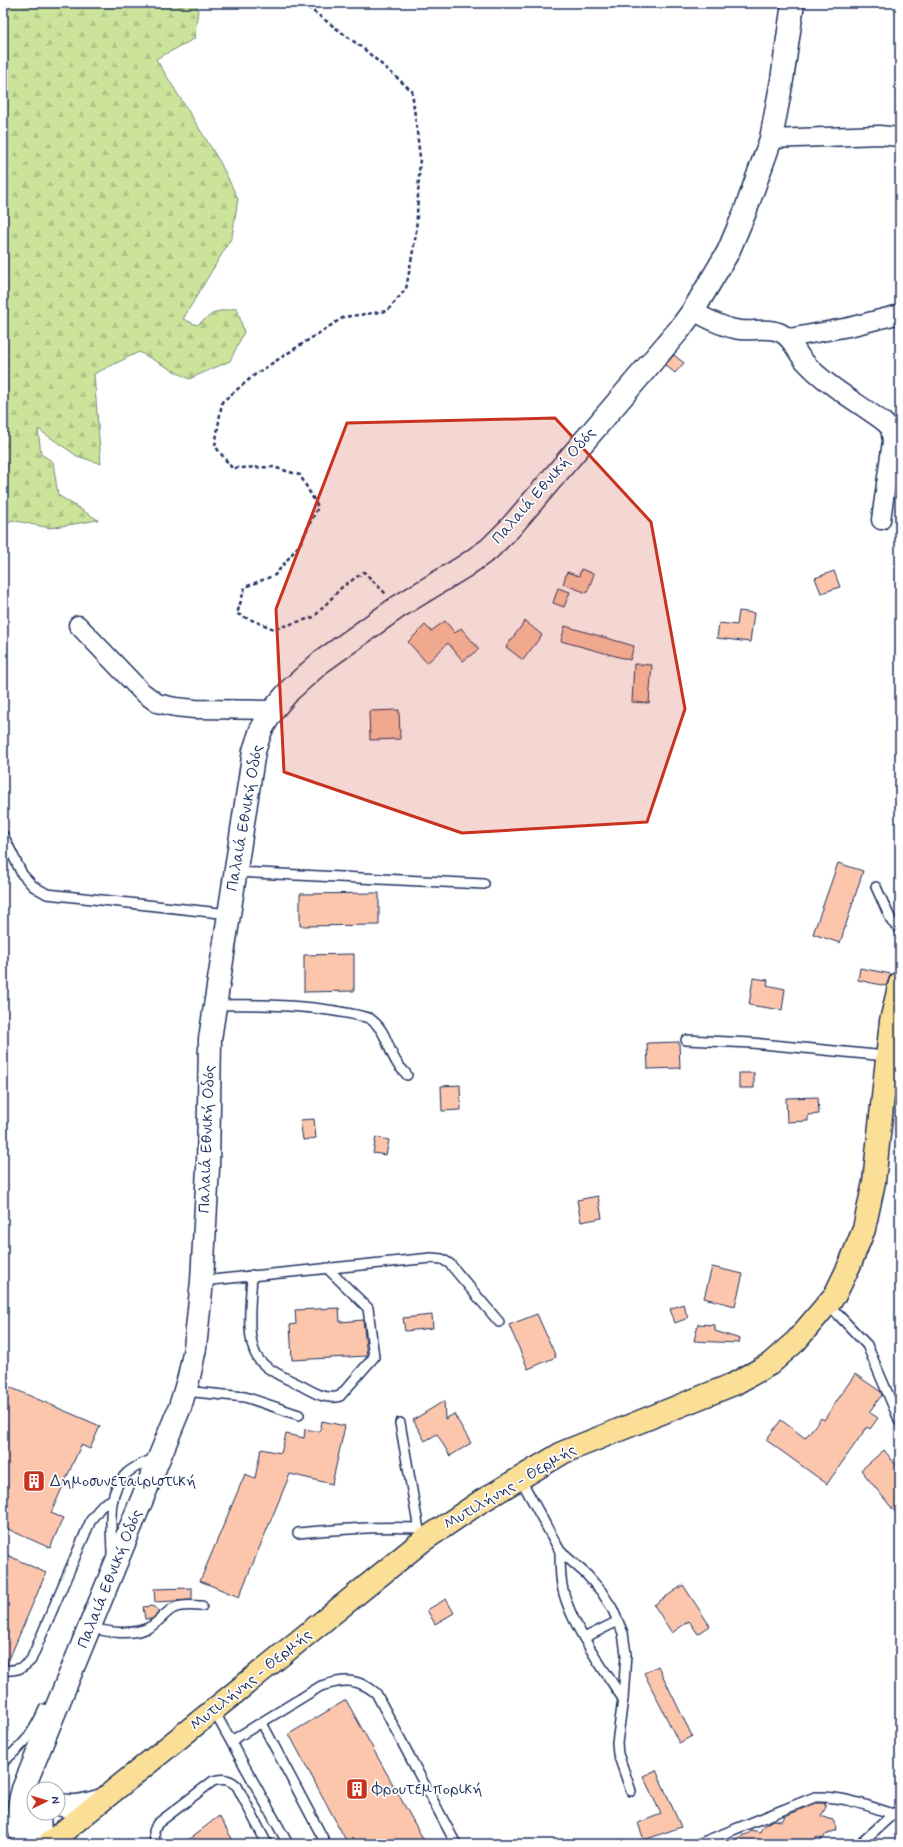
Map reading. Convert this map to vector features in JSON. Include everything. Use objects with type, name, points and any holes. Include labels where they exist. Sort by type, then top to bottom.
[{"type":"main road","name":"Παλαιά Εθνική Οδός","points":[[26,1844],[23,1840],[19,1823],[20,1801],[23,1789],[36,1780],[75,1665],[160,1456],[184,1391],[195,1348],[202,1281],[208,1168],[210,1039],[254,752],[261,730],[273,710],[290,690],[321,662],[398,606],[465,566],[489,549],[510,528],[679,330],[693,311],[728,252],[745,212],[771,140],[780,93],[793,3]]},
{"type":"main road","name":"Μυτιλήνης - Θερμής","points":[[48,1844],[214,1711],[420,1535],[480,1502],[564,1452],[734,1384],[770,1364],[796,1341],[835,1295],[850,1264],[864,1229],[874,1182],[886,1056],[891,1020],[900,983]]},
{"type":"main road","points":[[66,1806],[83,1806],[102,1800]]},
{"type":"main road","points":[[38,1844],[40,1836],[39,1821]]},
{"type":"street","points":[[771,140],[879,135],[900,137]]},
{"type":"street","points":[[693,311],[736,330],[774,330],[789,338],[805,363],[820,376],[884,422],[890,428],[892,440],[881,520]]},
{"type":"street","points":[[789,338],[849,328],[900,314]]},
{"type":"street","points":[[78,625],[141,692],[158,703],[175,707],[195,709],[273,710]]},
{"type":"lane","points":[[3,835],[22,874],[33,886],[47,894],[229,914]]},
{"type":"lane","points":[[236,872],[484,884]]},
{"type":"lane","points":[[876,887],[892,922],[900,929]]},
{"type":"lane","points":[[215,1005],[267,1004],[302,1006],[369,1018],[378,1024],[384,1032],[397,1064],[407,1075]]},
{"type":"lane","points":[[686,1040],[752,1043],[886,1056]]},
{"type":"lane","points":[[202,1281],[431,1258],[442,1259],[450,1264],[460,1274],[499,1322]]},
{"type":"lane","points":[[252,1275],[251,1335],[255,1354],[261,1362],[282,1377],[319,1395],[334,1398],[340,1396],[374,1357],[368,1308],[327,1268]]},
{"type":"lane","points":[[828,1304],[867,1345],[900,1422]]},
{"type":"lane","points":[[184,1391],[245,1397],[299,1415]]},
{"type":"lane","points":[[298,1533],[358,1528],[394,1527],[420,1535],[400,1423]]},
{"type":"lane","points":[[112,1573],[111,1518],[113,1499],[118,1483],[126,1474],[160,1456]]},
{"type":"lane","points":[[520,1478],[560,1552],[587,1575],[601,1591],[618,1621],[625,1643],[623,1699],[616,1743],[618,1754],[631,1791]]},
{"type":"lane","points":[[3,1670],[12,1671],[22,1669],[31,1660],[91,1520],[102,1505],[113,1499]]},
{"type":"lane","points":[[560,1552],[562,1586],[565,1597],[584,1638],[623,1699]]},
{"type":"lane","points":[[90,1628],[116,1632],[134,1631],[148,1628],[162,1619],[173,1608],[181,1606],[202,1606]]},
{"type":"lane","points":[[584,1638],[618,1621]]},
{"type":"lane","points":[[55,1686],[75,1665]]},
{"type":"lane","points":[[231,1741],[321,1686],[350,1680],[366,1684],[376,1693],[456,1844]]},
{"type":"lane","points":[[3,1762],[28,1740],[35,1729],[48,1701]]},
{"type":"lane","points":[[214,1711],[288,1844]]},
{"type":"lane","points":[[262,1723],[326,1844]]},
{"type":"lane","points":[[154,1844],[154,1831],[157,1824],[213,1781],[220,1778],[233,1782],[237,1786],[267,1844]]},
{"type":"lane","points":[[698,1844],[815,1797],[831,1796],[849,1799],[896,1812]]},
{"type":"lane","points":[[860,1844],[896,1812]]},
{"type":"path","points":[[302,3],[364,48],[412,91],[420,157],[416,234],[406,289],[387,311],[344,317],[257,373],[222,402],[215,446],[232,468],[273,467],[300,475],[318,507],[300,544],[275,575],[246,587],[237,614],[274,629],[314,617],[342,587],[364,572],[398,606]]},
{"type":"highlighted area","points":[[555,418],[651,522],[685,709],[647,822],[462,833],[284,772],[276,609],[347,423]]},
{"type":"green space","points":[[3,3],[195,3],[198,10],[194,39],[156,59],[220,162],[238,199],[232,237],[183,319],[197,325],[215,312],[237,308],[244,332],[230,361],[189,379],[139,352],[94,374],[101,464],[77,456],[38,429],[41,454],[53,462],[58,495],[98,520],[50,528],[11,520],[3,531]]},
{"type":"building","points":[[674,355],[684,363],[675,373],[665,365]]},
{"type":"building","points":[[581,569],[594,574],[587,593],[563,584],[567,572],[579,576]]},
{"type":"building","points":[[834,571],[840,587],[821,593],[815,578]]},
{"type":"building","points":[[558,588],[570,592],[564,607],[553,603]]},
{"type":"building","points":[[739,611],[754,613],[750,642],[717,638],[719,623],[737,625]]},
{"type":"building","points":[[445,621],[455,633],[461,628],[479,649],[463,661],[448,643],[427,663],[408,642],[425,625],[431,631]]},
{"type":"building","points":[[525,621],[542,635],[523,660],[506,647]]},
{"type":"building","points":[[565,626],[634,646],[630,660],[561,641]]},
{"type":"building","points":[[634,664],[652,665],[649,703],[632,702]]},
{"type":"building","points":[[399,710],[400,739],[370,740],[369,711]]},
{"type":"building","points":[[838,863],[863,871],[840,943],[813,934]]},
{"type":"building","points":[[379,893],[379,925],[300,926],[300,894]]},
{"type":"building","points":[[354,954],[354,991],[304,992],[304,955]]},
{"type":"building","points":[[860,968],[891,974],[886,986],[858,980]]},
{"type":"building","points":[[753,978],[768,980],[767,985],[785,989],[782,1010],[749,1005]]},
{"type":"building","points":[[679,1042],[680,1068],[648,1069],[647,1043]]},
{"type":"building","points":[[739,1073],[754,1073],[754,1088],[739,1088]]},
{"type":"building","points":[[460,1085],[461,1110],[442,1111],[441,1086]]},
{"type":"building","points":[[818,1097],[819,1114],[808,1115],[808,1121],[787,1122],[786,1098]]},
{"type":"building","points":[[314,1119],[316,1138],[303,1140],[300,1120]]},
{"type":"building","points":[[376,1137],[389,1140],[386,1155],[373,1153]]},
{"type":"building","points":[[598,1196],[602,1218],[581,1222],[577,1200]]},
{"type":"building","points":[[712,1267],[743,1274],[735,1306],[704,1298]]},
{"type":"building","points":[[683,1304],[688,1318],[675,1323],[670,1309]]},
{"type":"building","points":[[339,1308],[340,1322],[363,1320],[367,1356],[292,1360],[290,1325],[296,1324],[295,1310]]},
{"type":"building","points":[[537,1314],[556,1357],[528,1369],[509,1325]]},
{"type":"building","points":[[432,1315],[433,1328],[405,1331],[403,1318]]},
{"type":"building","points":[[698,1324],[715,1325],[715,1331],[740,1339],[739,1343],[694,1341]]},
{"type":"building","points":[[855,1374],[881,1392],[882,1395],[869,1412],[878,1418],[870,1429],[867,1427],[827,1484],[766,1440],[781,1420],[805,1438],[821,1418],[824,1420]]},
{"type":"building","name":"Δημοσυνεταιριστική","points":[[7,1386],[100,1426],[90,1449],[81,1445],[51,1513],[63,1518],[50,1548],[3,1527],[3,1395]]},
{"type":"building","points":[[444,1401],[445,1419],[454,1414],[471,1443],[450,1456],[437,1434],[425,1441],[413,1420]]},
{"type":"building","points":[[322,1421],[345,1426],[332,1484],[290,1474],[239,1597],[200,1581],[245,1474],[255,1478],[261,1449],[281,1453],[286,1434],[304,1438],[305,1429],[320,1432]]},
{"type":"building","points":[[884,1450],[900,1470],[900,1518],[861,1470]]},
{"type":"building","points":[[3,1553],[46,1573],[7,1664],[3,1664]]},
{"type":"building","points":[[683,1585],[710,1626],[698,1634],[689,1621],[672,1633],[654,1605]]},
{"type":"building","points":[[192,1588],[192,1600],[155,1602],[154,1589]]},
{"type":"building","points":[[446,1599],[454,1613],[435,1624],[427,1610]]},
{"type":"building","points":[[152,1606],[160,1611],[152,1619],[145,1619],[143,1607]]},
{"type":"building","points":[[658,1666],[692,1736],[679,1743],[644,1673]]},
{"type":"building","name":"Φρουτεμπορική","points":[[346,1700],[426,1844],[348,1844],[289,1734]]},
{"type":"building","points":[[656,1770],[681,1827],[644,1840],[638,1823],[661,1814],[643,1776]]},
{"type":"building","points":[[816,1803],[824,1803],[826,1807],[821,1816],[833,1820],[837,1830],[825,1835],[823,1839],[817,1837],[813,1844],[722,1844],[749,1833],[751,1830],[760,1832],[763,1826],[773,1820],[782,1821],[785,1816]]},
{"type":"building","points":[[219,1816],[235,1844],[183,1844]]},
{"type":"place","name":"Δημοσυνεταιριστική","points":[[34,1481]]},
{"type":"place","name":"Φρουτεμπορική","points":[[357,1789]]}]
